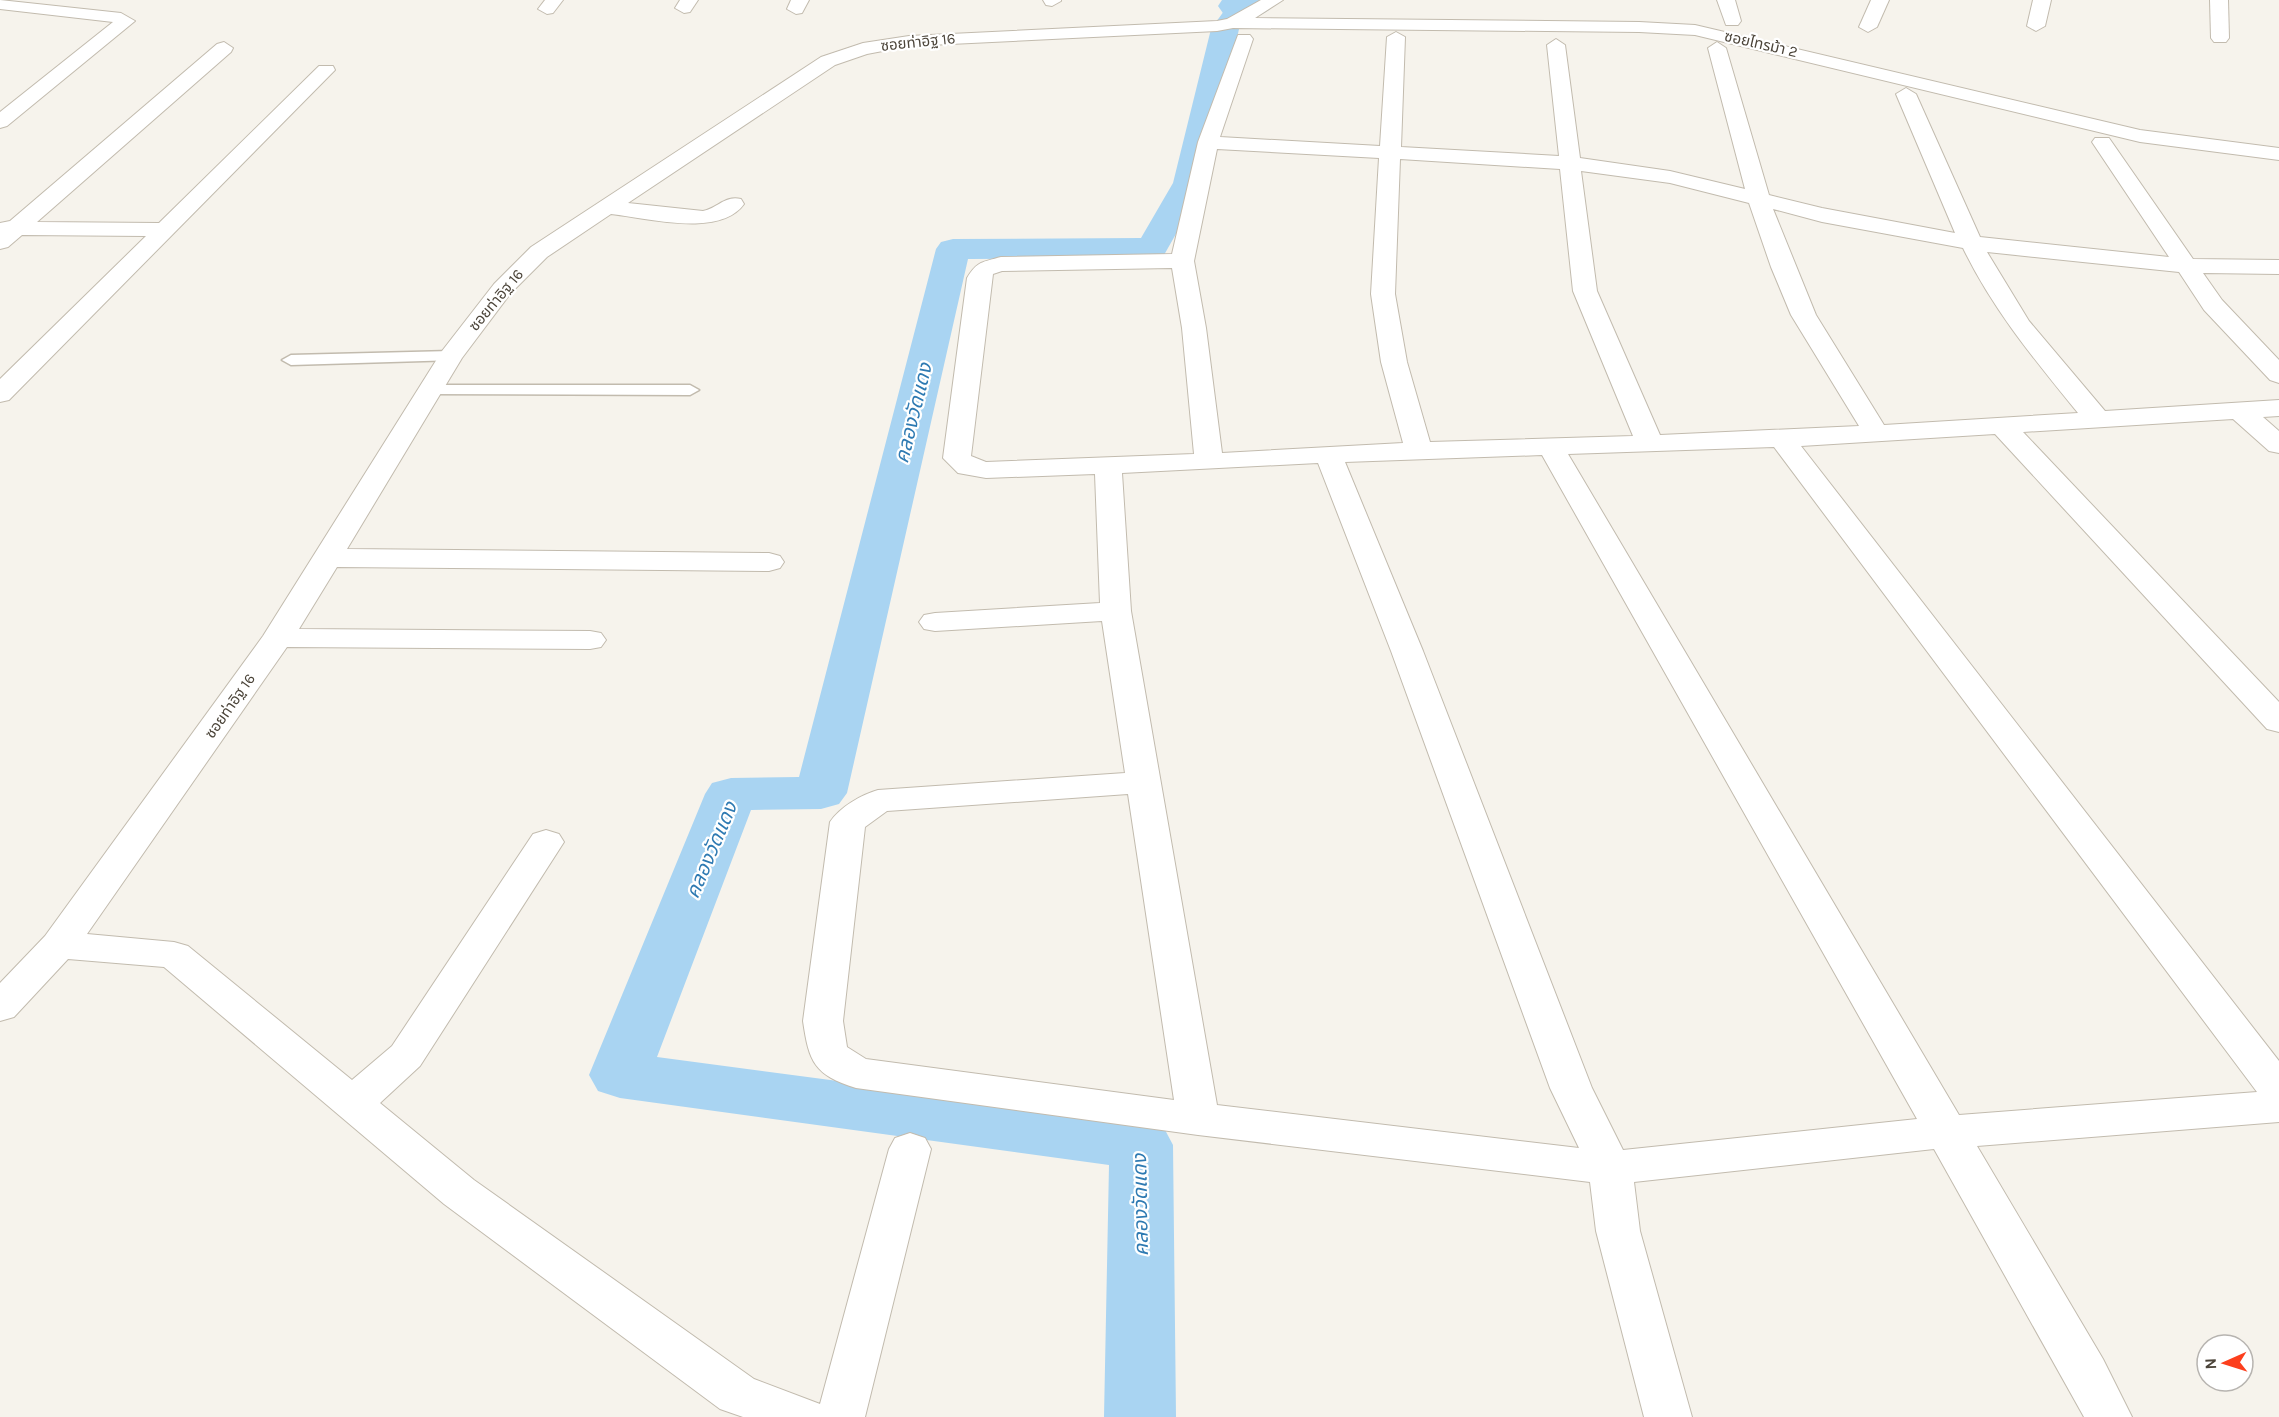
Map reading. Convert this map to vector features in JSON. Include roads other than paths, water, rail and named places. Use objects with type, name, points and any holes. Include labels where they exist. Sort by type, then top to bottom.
[{"type":"street","name":"ซอยท่าอิฐ 16","points":[[0,1007],[59,945],[278,638],[451,356],[501,289],[538,252],[828,60],[863,48],[909,41],[978,36],[1238,31],[1274,0]]},
{"type":"street","points":[[1726,0],[1732,21]]},
{"type":"street","points":[[1868,27],[1880,0]]},
{"type":"street","points":[[2036,26],[2042,0]]},
{"type":"street","points":[[2219,0],[2220,38]]},
{"type":"street","points":[[0,19],[9,5],[121,18],[126,21],[0,122]]},
{"type":"street","name":"ซอยไทรม้า 2","points":[[1238,31],[1639,27],[1695,30],[2140,136],[2279,154]]},
{"type":"street","points":[[1209,462],[1194,328],[1182,261],[1208,142],[1238,31]]},
{"type":"street","points":[[1396,37],[1383,294],[1394,362],[1419,451]]},
{"type":"street","points":[[1556,45],[1585,291],[1650,444]]},
{"type":"street","points":[[5,233],[224,48]]},
{"type":"street","points":[[1717,48],[1760,200],[1794,296],[1809,326],[1877,434]]},
{"type":"street","points":[[0,394],[326,70]]},
{"type":"street","points":[[1906,94],[1970,243],[1999,295],[2029,337],[2098,419]]},
{"type":"street","points":[[1208,142],[1571,163],[1670,177],[1881,227],[1970,243],[2184,267],[2279,267]]},
{"type":"street","points":[[2102,142],[2184,267],[2213,305],[2279,375]]},
{"type":"street","points":[[608,207],[703,218],[720,214],[733,204]]},
{"type":"street","points":[[5,233],[165,230]]},
{"type":"street","points":[[1182,261],[1001,264],[984,269],[979,278],[957,458],[968,467],[986,470],[1108,466],[1328,454],[1782,439],[2279,408]]},
{"type":"street","points":[[2240,411],[2279,445]]},
{"type":"street","points":[[2002,425],[2279,722]]},
{"type":"street","points":[[1782,439],[2279,1091]]},
{"type":"street","points":[[1550,446],[2086,1373],[2108,1417]]},
{"type":"street","points":[[1328,454],[1407,651],[1571,1088],[1610,1168],[1618,1231],[1668,1417]]},
{"type":"street","points":[[1108,466],[1116,611],[1198,1119]]},
{"type":"street","points":[[327,558],[769,562]]},
{"type":"street","points":[[935,622],[1116,611]]},
{"type":"street","points":[[278,638],[590,640]]},
{"type":"street","points":[[1144,782],[878,801],[848,822],[823,1021],[828,1054],[856,1073],[1198,1119],[1610,1168],[1947,1132],[2279,1106]]},
{"type":"street","points":[[354,1103],[406,1056],[546,842]]},
{"type":"street","points":[[59,945],[174,955],[459,1192],[737,1394],[802,1417]]},
{"type":"street","points":[[841,1417],[910,1149]]},
{"type":"lane","points":[[291,360],[451,356]]},
{"type":"lane","points":[[430,390],[690,390]]},
{"type":"waterway","name":"คลองวัดแดง","points":[[1241,6],[1256,0]]},
{"type":"waterway","name":"คลองวัดแดง","points":[[1140,1417],[1141,1145],[620,1075],[731,794],[821,793],[953,249],[1152,248],[1189,183],[1225,29],[1241,6]]}]
